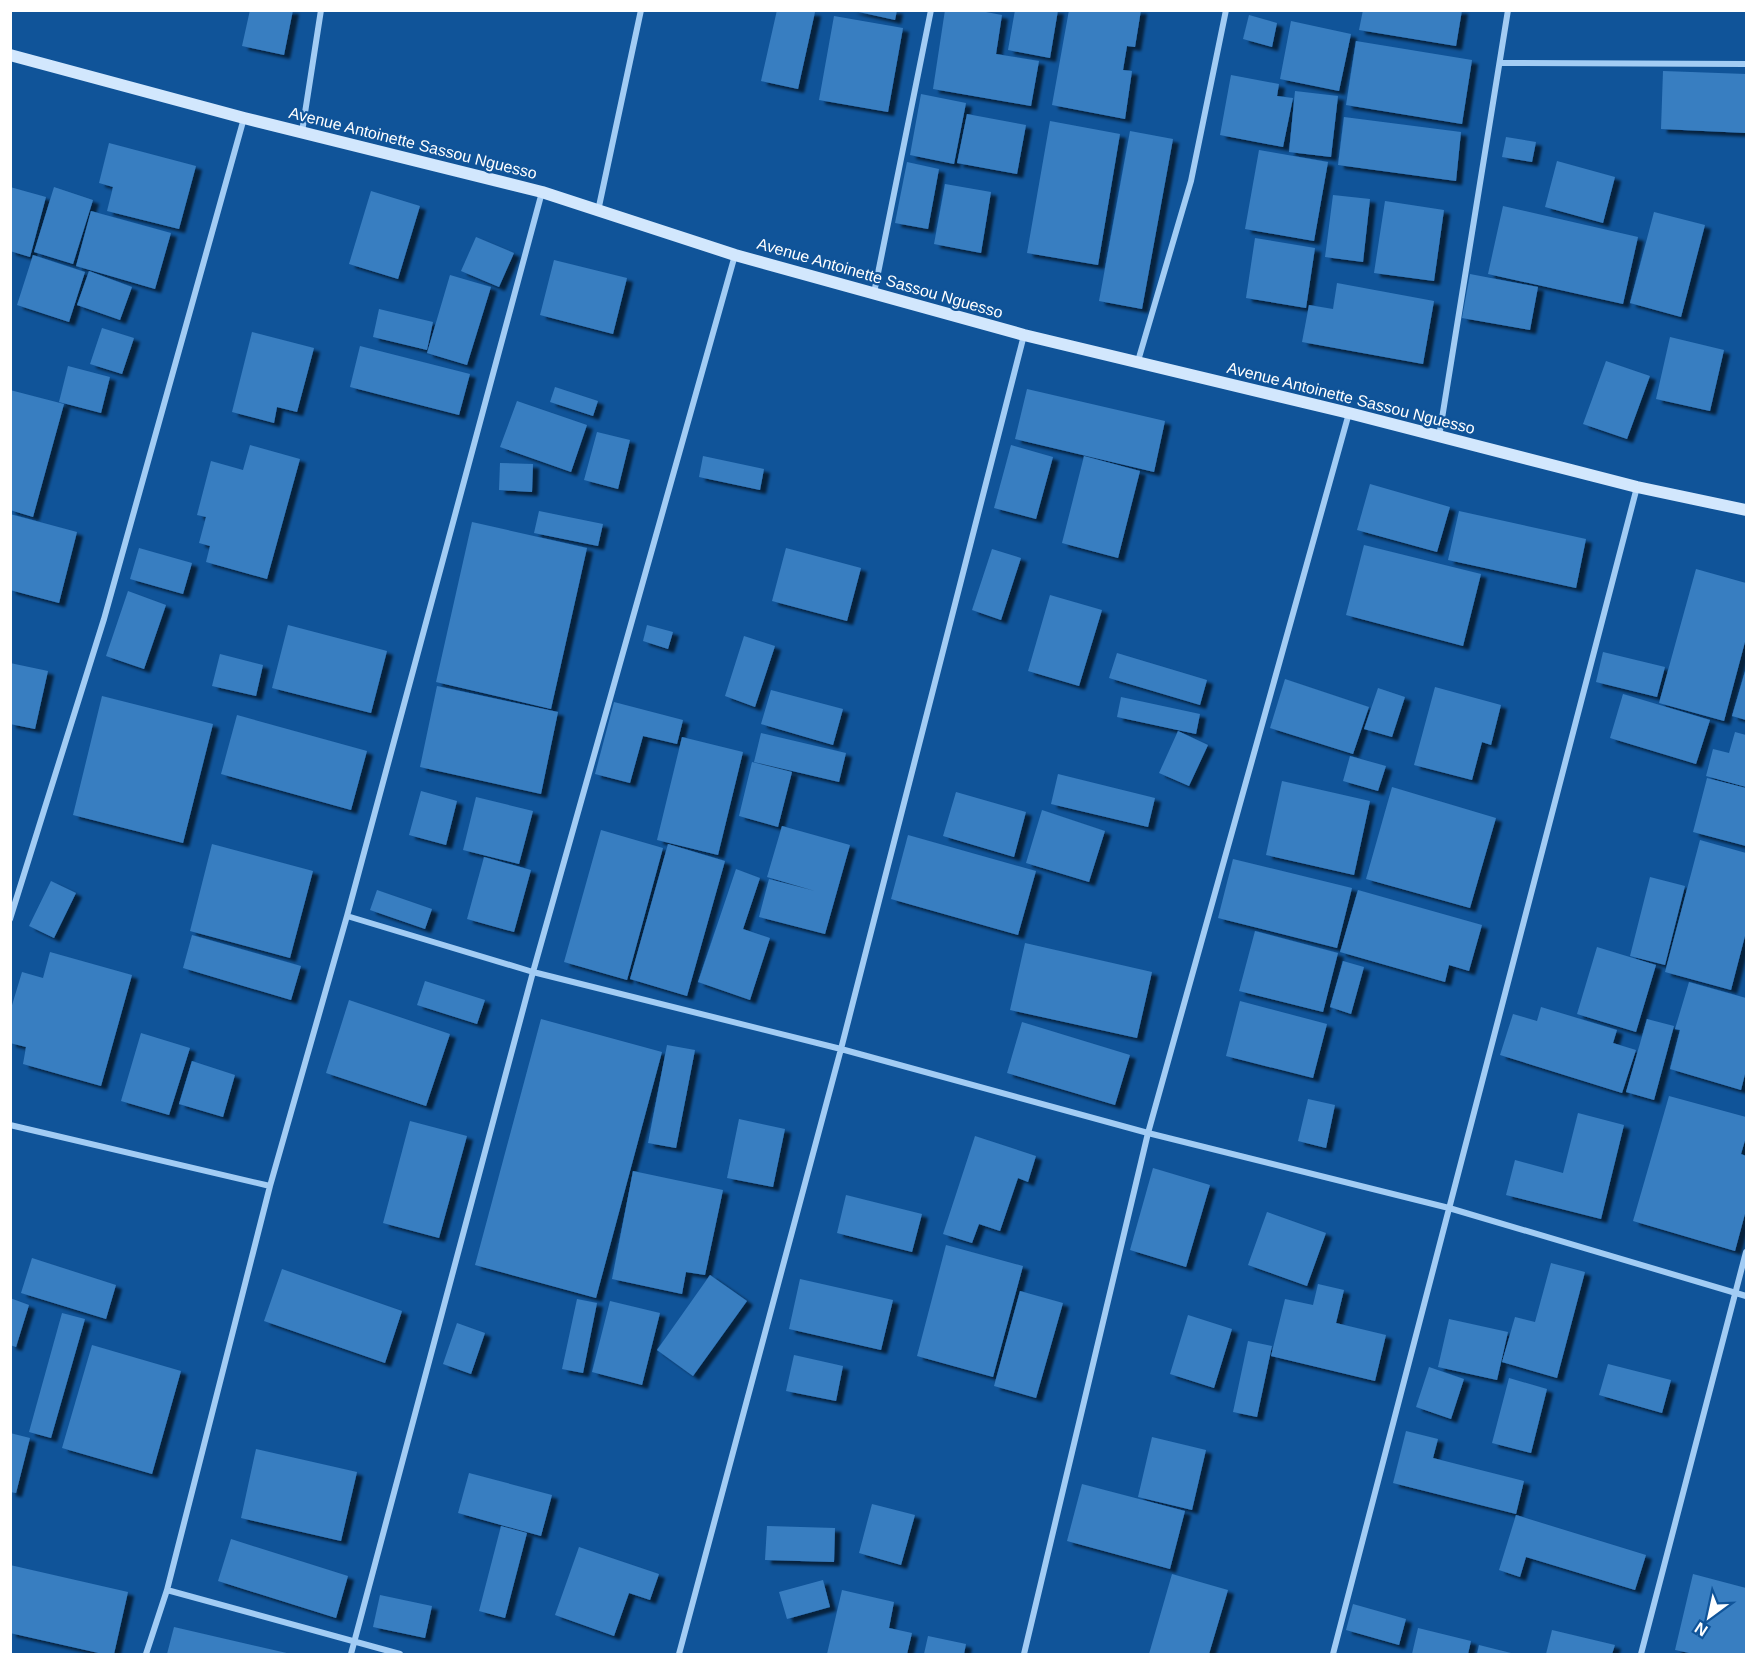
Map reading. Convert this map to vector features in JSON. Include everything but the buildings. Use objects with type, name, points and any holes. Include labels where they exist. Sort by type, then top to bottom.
[{"type":"street","points":[[302,132],[321,10]]},
{"type":"street","points":[[598,211],[641,10]]},
{"type":"street","points":[[874,294],[931,10]]},
{"type":"street","points":[[1138,361],[1191,181],[1226,10]]},
{"type":"street","points":[[1439,438],[1508,10]]},
{"type":"street","name":"Avenue Antoinette Sassou Nguesso","points":[[10,55],[244,118],[542,192],[735,255],[1024,335],[1349,413],[1439,438],[1637,487],[1746,510]]},
{"type":"street","points":[[1501,63],[1746,64]]},
{"type":"street","points":[[10,919],[104,619],[244,118]]},
{"type":"street","points":[[146,1654],[167,1590],[270,1186],[347,916],[542,192]]},
{"type":"street","points":[[351,1654],[533,972],[735,255]]},
{"type":"street","points":[[679,1654],[841,1049],[1024,335]]},
{"type":"street","points":[[1024,1654],[1148,1133],[1349,413]]},
{"type":"street","points":[[1333,1654],[1637,487]]},
{"type":"street","points":[[347,916],[533,972],[841,1049],[1148,1133],[1449,1208],[1746,1296]]},
{"type":"street","points":[[10,1125],[270,1186]]},
{"type":"street","points":[[1641,1654],[1746,1252]]},
{"type":"street","points":[[167,1590],[400,1654]]}]
